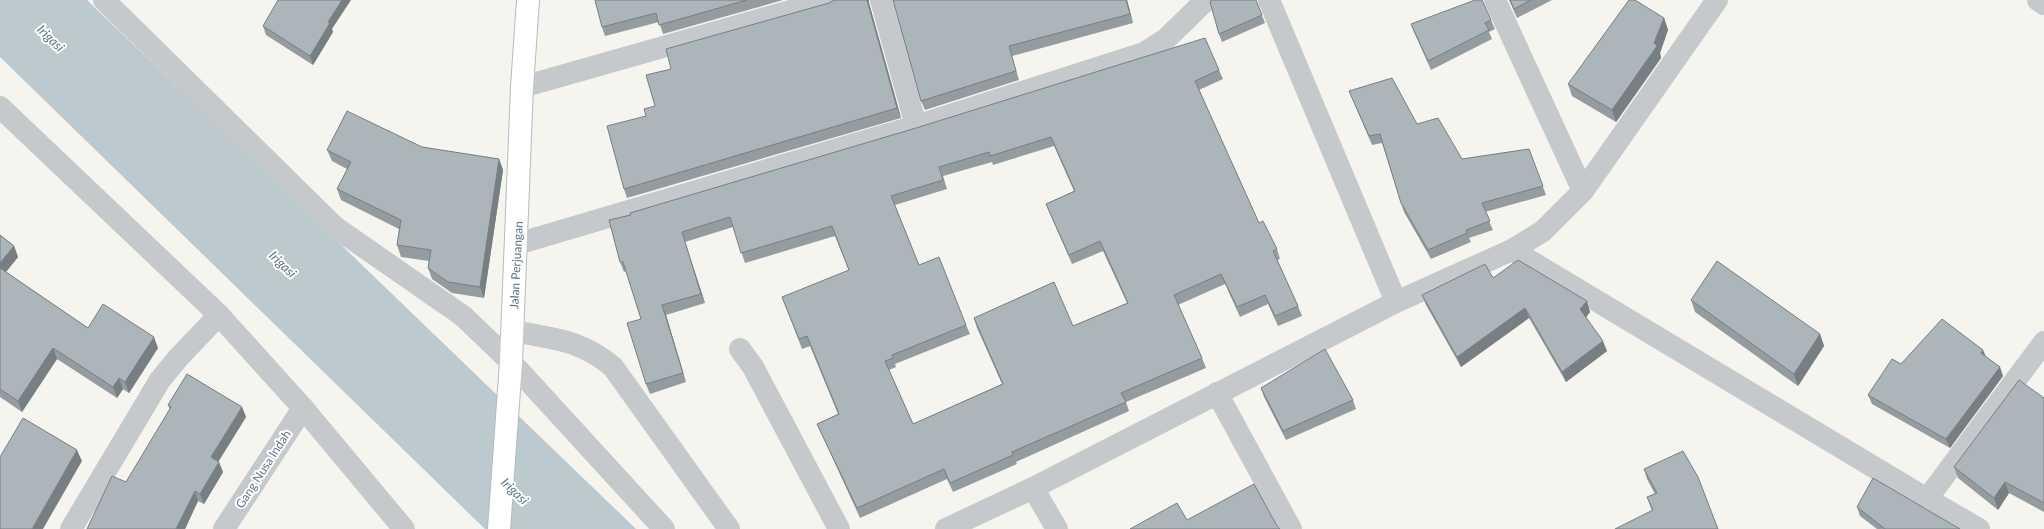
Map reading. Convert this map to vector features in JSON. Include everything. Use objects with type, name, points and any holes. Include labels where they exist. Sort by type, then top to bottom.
[{"type":"main road","name":"Jalan Perjuangan","points":[[499,529],[511,369],[522,87],[528,0]]},
{"type":"street","points":[[104,0],[335,227],[463,316],[511,369],[664,529]]},
{"type":"street","points":[[522,87],[829,0]]},
{"type":"street","points":[[881,0],[916,126]]},
{"type":"street","points":[[517,244],[916,126],[1144,53],[1166,39],[1206,0]]},
{"type":"street","points":[[1269,0],[1396,302]]},
{"type":"street","points":[[1495,0],[1583,191]]},
{"type":"street","points":[[946,529],[1034,488],[1396,302],[1512,250],[1543,231],[1583,191],[1717,0]]},
{"type":"street","points":[[2038,0],[2044,4]]},
{"type":"street","points":[[0,106],[219,315],[303,408],[404,529]]},
{"type":"street","points":[[1512,250],[1979,529]]},
{"type":"street","points":[[71,529],[160,380],[178,358],[219,315]]},
{"type":"street","points":[[513,331],[578,344],[600,356],[613,367],[729,529]]},
{"type":"street","points":[[1927,499],[2044,342]]},
{"type":"street","points":[[740,349],[753,367],[838,529]]},
{"type":"street","points":[[1217,393],[1291,529]]},
{"type":"street","name":"Gang Nusa Indah","points":[[224,529],[303,408]]},
{"type":"street","points":[[1034,488],[1057,529]]},
{"type":"water","name":"Irigasi","points":[[0,0],[87,0],[636,529],[485,529],[0,57]]},
{"type":"building","points":[[278,0],[342,0],[328,22],[330,23],[310,56],[263,26]]},
{"type":"building","points":[[595,0],[747,0],[659,25],[656,13],[602,27]]},
{"type":"building","points":[[834,0],[867,0],[897,108],[624,189],[607,126],[646,116],[644,109],[655,106],[646,75],[671,69],[666,49],[829,3]]},
{"type":"building","points":[[893,0],[1126,0],[1130,14],[1009,46],[1016,71],[921,101]]},
{"type":"building","points":[[1211,0],[1256,0],[1262,15],[1219,34],[1210,2]]},
{"type":"building","points":[[1475,0],[1482,0],[1491,20],[1485,23],[1489,30],[1428,61],[1411,24]]},
{"type":"building","points":[[1510,0],[1531,0],[1514,9]]},
{"type":"building","points":[[1629,0],[1635,0],[1664,18],[1654,43],[1657,46],[1612,110],[1568,84]]},
{"type":"building","points":[[1205,38],[1219,70],[1195,81],[1259,223],[1263,221],[1277,249],[1273,251],[1298,306],[1275,316],[1265,295],[1237,307],[1221,274],[1174,295],[1202,358],[1121,393],[1126,402],[1012,452],[1013,455],[950,483],[944,469],[857,508],[817,424],[839,414],[807,336],[799,339],[782,297],[849,270],[832,226],[741,253],[730,217],[682,232],[701,294],[662,305],[683,373],[646,384],[627,323],[641,319],[623,262],[620,262],[609,220],[631,215],[630,213],[916,128]],"holes":[[[1051,137],[1075,191],[1046,204],[1069,255],[1100,241],[1128,303],[1073,326],[1054,282],[974,318],[1003,384],[913,424],[885,361],[893,358],[892,355],[966,325],[939,257],[919,265],[891,196],[943,180],[939,167],[989,152],[990,156]]]},
{"type":"building","points":[[1392,78],[1417,124],[1438,118],[1462,159],[1529,149],[1543,186],[1482,203],[1490,221],[1466,230],[1467,233],[1428,250],[1401,203],[1380,134],[1369,136],[1349,91]]},
{"type":"building","points":[[347,111],[422,147],[499,159],[480,287],[448,282],[428,268],[431,250],[397,245],[401,220],[337,189],[351,162],[327,150]]},
{"type":"building","points":[[0,235],[14,246],[0,263]]},
{"type":"building","points":[[1518,260],[1587,301],[1580,309],[1603,341],[1562,372],[1525,308],[1457,357],[1422,295],[1485,264],[1493,278]]},
{"type":"building","points":[[1717,261],[1820,334],[1794,374],[1691,300]]},
{"type":"building","points":[[0,268],[88,328],[103,304],[154,337],[125,382],[119,378],[113,387],[53,348],[18,401],[0,389]]},
{"type":"building","points":[[1942,319],[1983,350],[1981,353],[2000,367],[1946,439],[1868,395],[1892,359],[1901,364]]},
{"type":"building","points":[[1325,349],[1353,400],[1283,431],[1261,388]]},
{"type":"building","points":[[187,374],[242,407],[211,457],[219,462],[200,494],[195,491],[176,529],[87,529],[112,476],[126,482],[171,407],[168,405]]},
{"type":"building","points":[[2019,380],[2044,398],[2044,503],[2005,482],[1994,498],[1954,467]]},
{"type":"building","points":[[23,418],[77,450],[32,529],[0,529],[0,457]]},
{"type":"building","points":[[1683,451],[1698,477],[1718,529],[1615,529],[1653,510],[1647,497],[1657,493],[1644,469]]},
{"type":"building","points":[[1873,478],[1960,529],[1885,529],[1857,507]]},
{"type":"building","points":[[1254,484],[1280,529],[1130,529],[1177,503],[1187,520]]}]
